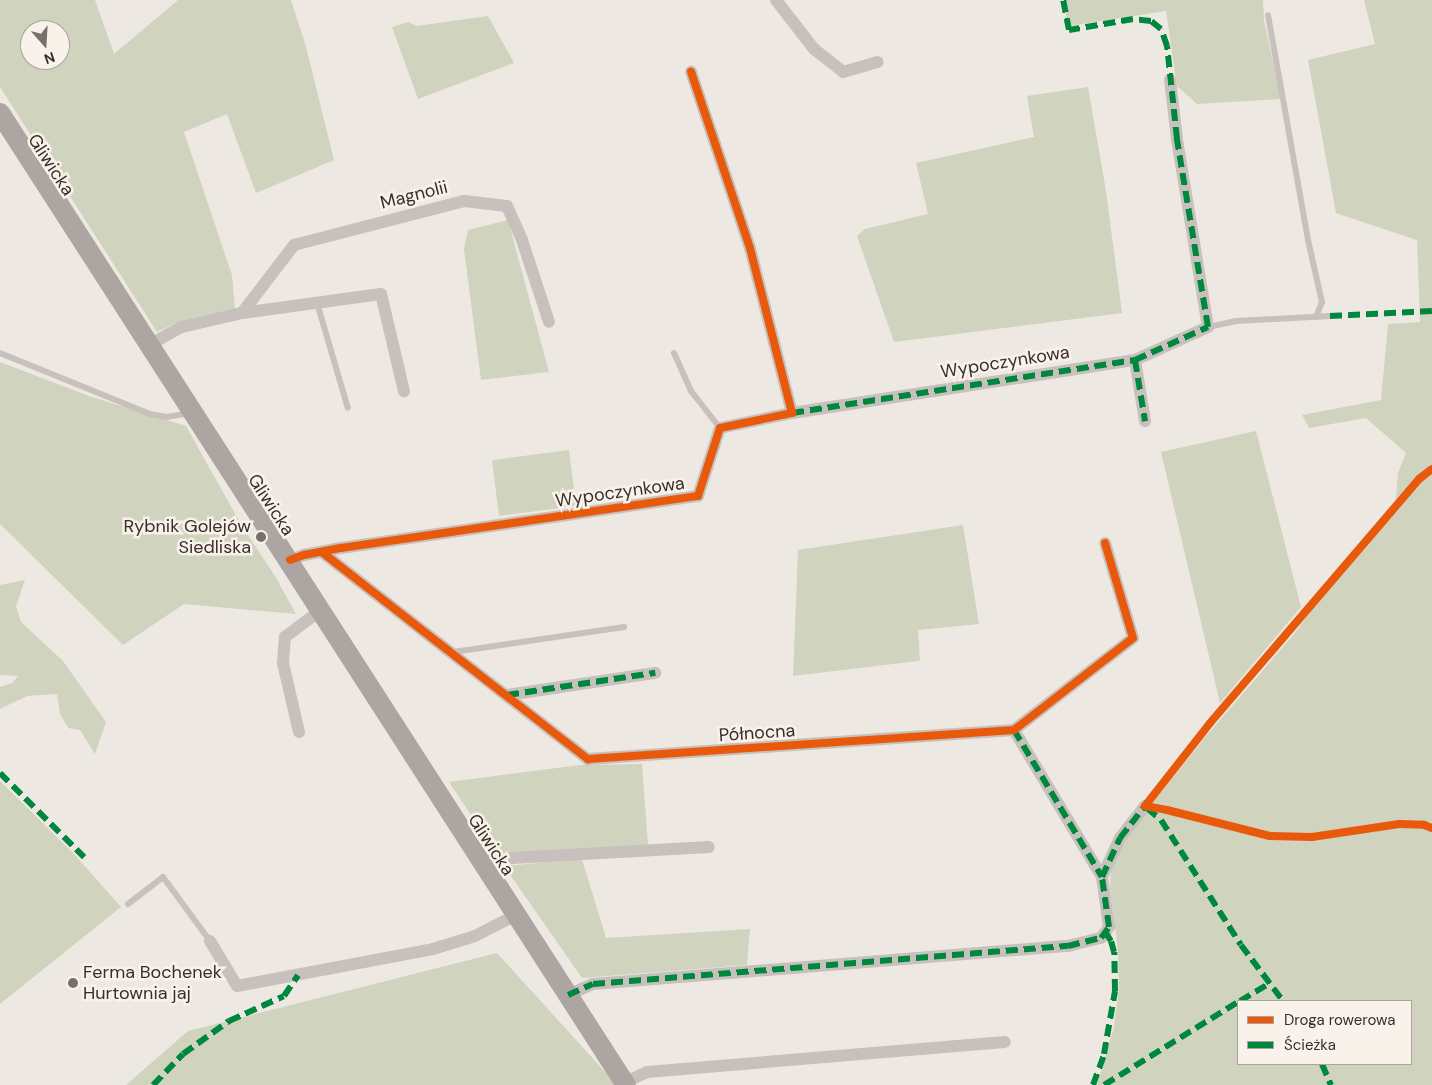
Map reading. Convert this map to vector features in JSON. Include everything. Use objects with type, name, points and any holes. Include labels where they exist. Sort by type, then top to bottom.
[{"type":"main road","name":"Gliwicka","points":[[0,113],[290,560],[626,1084]]},
{"type":"street","points":[[776,0],[814,49],[843,72],[878,62]]},
{"type":"street","points":[[691,72],[750,248],[792,412]]},
{"type":"street","points":[[1170,79],[1177,139],[1208,327]]},
{"type":"street","name":"Magnolii","points":[[242,313],[294,245],[464,201],[507,206],[522,240],[549,322]]},
{"type":"street","points":[[149,345],[182,327],[242,313],[381,294],[404,391]]},
{"type":"street","name":"Wypoczynkowa","points":[[290,560],[304,555],[323,553],[341,548],[698,496],[720,428],[792,412],[1135,360],[1208,327]]},
{"type":"street","points":[[1135,360],[1145,420]]},
{"type":"street","points":[[568,995],[593,984],[1068,946],[1101,938],[1109,927],[1102,877],[1014,730],[1133,638],[1105,543]]},
{"type":"street","name":"Północna","points":[[323,553],[453,652],[588,760],[1014,730]]},
{"type":"street","points":[[299,732],[283,663],[284,637],[307,618],[321,610]]},
{"type":"street","points":[[507,695],[655,673]]},
{"type":"street","points":[[1102,877],[1120,838],[1145,806]]},
{"type":"street","points":[[485,863],[512,858],[709,847]]},
{"type":"street","points":[[210,941],[237,986],[433,949],[475,936],[518,914]]},
{"type":"street","points":[[626,1084],[647,1072],[1005,1042]]},
{"type":"lane","points":[[1268,15],[1308,240],[1322,302],[1316,317]]},
{"type":"lane","points":[[317,303],[348,408]]},
{"type":"lane","points":[[1208,327],[1236,321],[1330,316]]},
{"type":"lane","points":[[0,353],[150,414],[167,417],[186,415],[193,412]]},
{"type":"lane","points":[[674,353],[691,392],[720,428]]},
{"type":"lane","points":[[1145,806],[1210,724],[1419,479],[1432,469]]},
{"type":"lane","points":[[453,652],[624,627]]},
{"type":"lane","points":[[128,904],[163,878],[210,941]]},
{"type":"green space","points":[[0,0],[95,0],[114,54],[178,0],[291,0],[306,47],[334,160],[256,193],[227,114],[184,132],[232,275],[235,309],[178,322],[157,332],[0,87]]},
{"type":"green space","points":[[1062,0],[1263,0],[1264,20],[1281,99],[1197,104],[1177,86],[1166,11],[1069,26]]},
{"type":"green space","points":[[1364,0],[1432,0],[1432,1085],[1097,1085],[1114,1027],[1119,988],[1118,951],[1110,888],[1111,871],[1124,839],[1207,735],[1295,633],[1325,592],[1360,553],[1395,508],[1398,473],[1406,453],[1366,418],[1309,428],[1302,415],[1381,400],[1388,324],[1420,322],[1417,240],[1336,213],[1308,60],[1375,44]]},
{"type":"green space","points":[[488,16],[514,63],[418,99],[392,27],[408,22],[417,26]]},
{"type":"green space","points":[[1088,87],[1106,191],[1122,313],[894,342],[857,236],[865,229],[928,214],[916,163],[1034,137],[1027,96]]},
{"type":"green space","points":[[508,220],[549,372],[481,380],[464,249],[468,230]]},
{"type":"green space","points":[[0,362],[89,396],[186,426],[242,526],[275,576],[296,614],[184,604],[123,645],[0,524]]},
{"type":"green space","points":[[1256,431],[1301,607],[1220,703],[1161,452]]},
{"type":"green space","points":[[569,450],[576,506],[499,516],[492,460]]},
{"type":"green space","points":[[963,525],[979,624],[918,630],[920,660],[918,661],[793,676],[798,550]]},
{"type":"green space","points":[[25,580],[16,606],[21,622],[63,661],[106,722],[95,754],[80,730],[68,728],[60,714],[57,694],[27,696],[0,709],[0,687],[12,683],[18,676],[0,675],[0,585]]},
{"type":"green space","points":[[642,764],[648,845],[497,854],[449,782],[580,765]]},
{"type":"green space","points":[[0,781],[73,853],[121,907],[0,1004]]},
{"type":"green space","points":[[582,859],[606,938],[750,929],[747,965],[582,978],[504,866]]},
{"type":"green space","points":[[497,953],[617,1085],[126,1085],[188,1031]]},
{"type":"marked path","points":[[792,413],[1135,360],[1208,327],[1177,139],[1167,46],[1161,29],[1151,21],[1133,19],[1069,30],[1063,0]]},
{"type":"marked path","points":[[1330,316],[1432,311]]},
{"type":"marked path","points":[[1135,360],[1145,421]]},
{"type":"marked path","points":[[507,695],[655,673]]},
{"type":"marked path","points":[[1014,730],[1102,877]]},
{"type":"marked path","points":[[0,773],[84,857]]},
{"type":"marked path","points":[[568,995],[593,984],[1068,946],[1101,938],[1109,927],[1102,877],[1120,838],[1145,806]]},
{"type":"marked path","points":[[1147,808],[1161,820],[1241,945],[1282,1000]]},
{"type":"marked path","points":[[1093,1085],[1104,1054],[1115,991],[1114,952],[1111,941],[1106,933]]},
{"type":"marked path","points":[[153,1085],[183,1054],[229,1021],[284,996],[298,975]]},
{"type":"marked path","points":[[1242,1000],[1270,983]]},
{"type":"marked path","points":[[1104,1085],[1237,1003]]},
{"type":"marked path","points":[[1322,1065],[1331,1085]]},
{"type":"cycle path","points":[[290,560],[304,555],[341,548],[698,496],[720,428],[792,413],[750,248],[691,72]]},
{"type":"cycle path","points":[[1145,806],[1210,723],[1419,479],[1432,469]]},
{"type":"cycle path","points":[[323,553],[588,759],[1014,730],[1133,638],[1105,543]]},
{"type":"cycle path","points":[[1145,806],[1270,836],[1312,837],[1399,824],[1424,825],[1432,828]]},
{"type":"place","name":"Rybnik Golejów Siedliska","points":[[261,537]]},
{"type":"place","name":"Ferma Bochenek Hurtownia jaj","points":[[73,983]]}]
